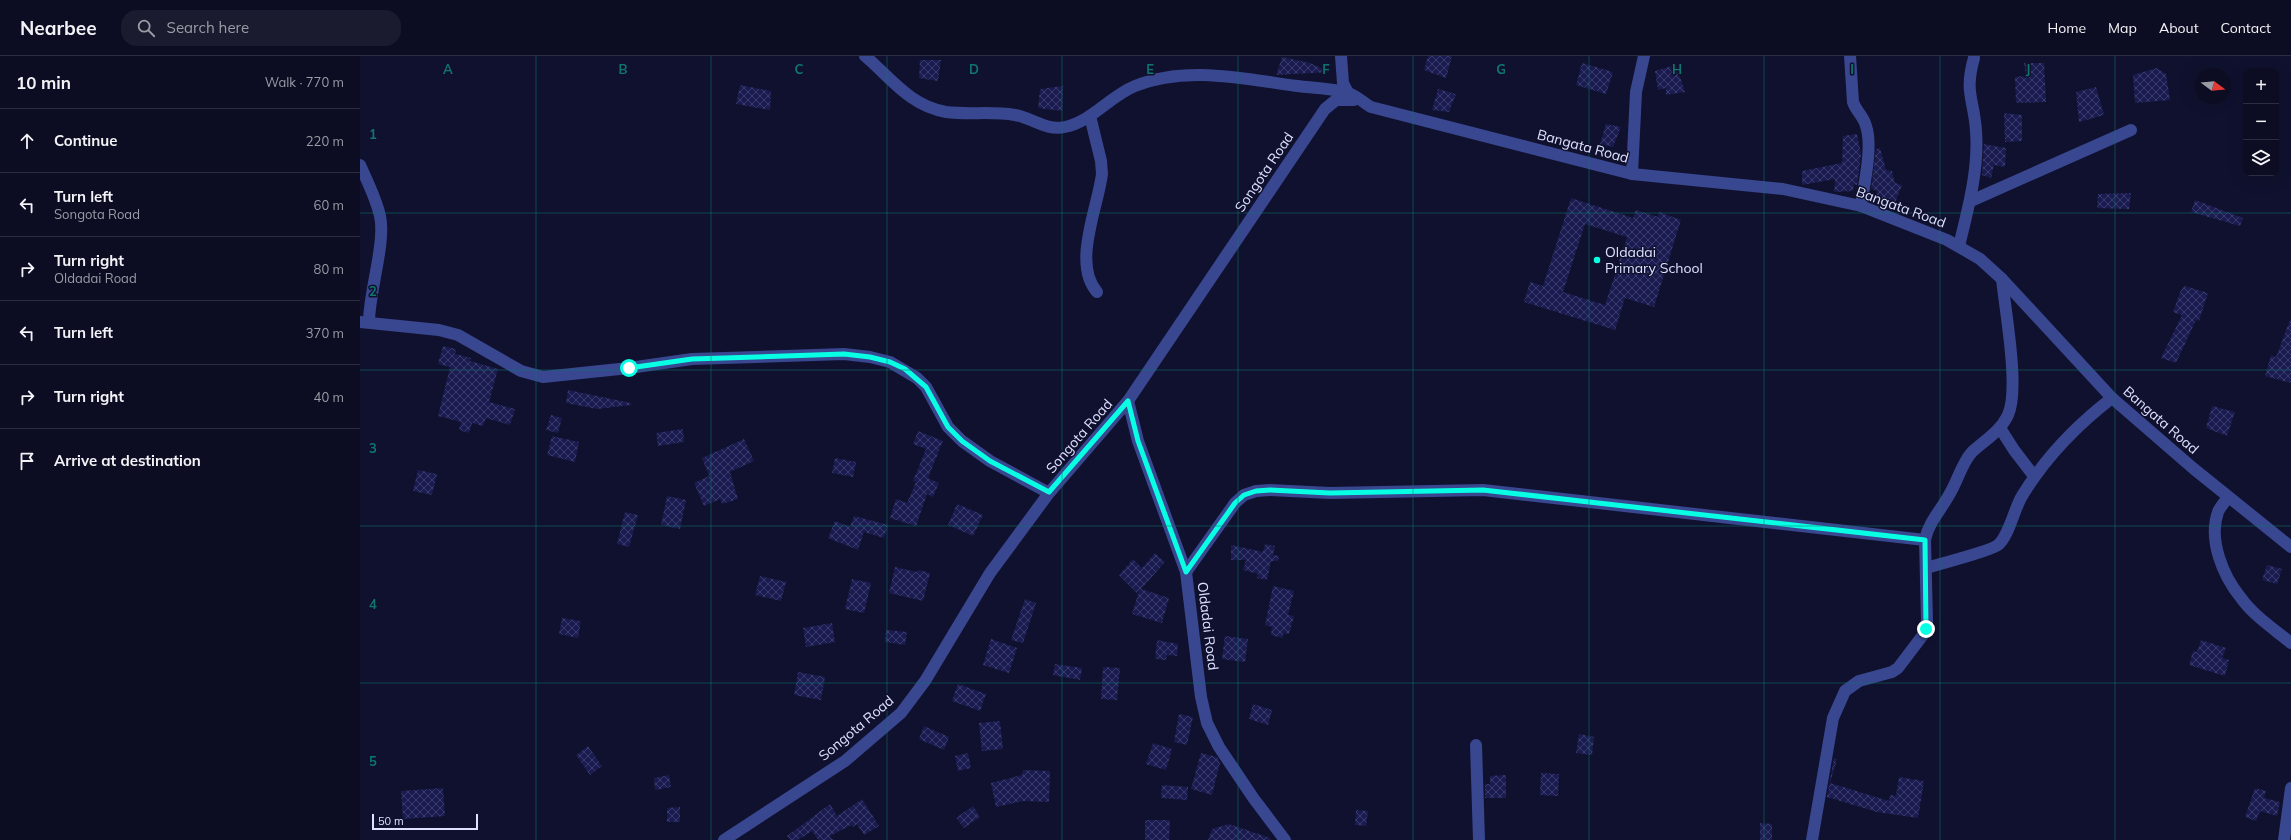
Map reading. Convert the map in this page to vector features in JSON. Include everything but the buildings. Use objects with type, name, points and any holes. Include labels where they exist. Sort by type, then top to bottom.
[{"type":"street","points":[[865,56],[887,74],[902,92],[919,104],[933,109],[961,113],[1003,113],[1018,116],[1054,128],[1064,127],[1090,116],[1116,96],[1135,86],[1156,79],[1188,75],[1212,75],[1348,93]]},
{"type":"street","points":[[1341,56],[1343,83],[1348,93]]},
{"type":"street","points":[[1632,174],[1636,92],[1644,56]]},
{"type":"street","points":[[1850,56],[1853,102],[1855,109],[1866,126],[1868,140],[1861,206]]},
{"type":"street","points":[[1959,246],[1971,200],[1976,130],[1968,91],[1968,76],[1974,58]]},
{"type":"street","name":"Bangata Road","points":[[1348,93],[1371,107],[1632,174],[1783,189],[1861,206],[1906,222],[1959,246],[1980,260],[2002,279],[2112,398],[2228,497],[2291,547]]},
{"type":"street","name":"Songota Road","points":[[724,840],[845,761],[901,713],[925,682],[990,574],[1049,492],[1128,401],[1325,109],[1336,100],[1361,101]]},
{"type":"street","points":[[1090,116],[1101,161],[1102,174],[1086,252],[1088,280],[1097,292]]},
{"type":"street","points":[[1971,200],[2131,130]]},
{"type":"street","points":[[360,164],[376,202],[381,229],[369,303],[364,322],[439,330],[458,335],[522,371],[543,377],[629,368],[692,359],[844,354],[870,357],[895,365],[917,378],[926,387],[948,427],[962,441],[990,461],[1049,492]]},
{"type":"street","points":[[1812,840],[1832,718],[1838,704],[1845,691],[1860,682],[1892,672],[1898,668],[1923,635],[1927,621],[1925,540],[1928,528],[1950,494],[1964,462],[1972,452],[2000,428],[2008,414],[2013,381],[2002,279]]},
{"type":"street","points":[[1926,568],[1997,546],[2003,540],[2020,498],[2034,476],[2081,423],[2112,398]]},
{"type":"street","name":"Oldadai Road","points":[[1128,401],[1138,441],[1186,572],[1201,697],[1207,723],[1219,747],[1254,799],[1285,840]]},
{"type":"street","points":[[2000,428],[2014,450],[2034,476]]},
{"type":"street","points":[[1186,572],[1235,503],[1244,495],[1256,491],[1270,490],[1330,493],[1483,490],[1925,540]]},
{"type":"street","points":[[2228,497],[2218,511],[2215,524],[2218,556],[2226,576],[2248,606],[2291,643]]},
{"type":"street","points":[[1476,745],[1479,840]]},
{"type":"street","points":[[2284,840],[2291,788]]},
{"type":"place","name":"Oldadai Primary School","points":[[1597,260]]},
{"type":"route","points":[[629,368],[692,359],[844,354],[870,357],[890,362],[905,369],[926,387],[948,427],[962,441],[990,461],[1049,492],[1128,401],[1138,441],[1186,572],[1235,503],[1244,495],[1256,491],[1270,490],[1330,493],[1483,490],[1925,540],[1926,629]]}]
